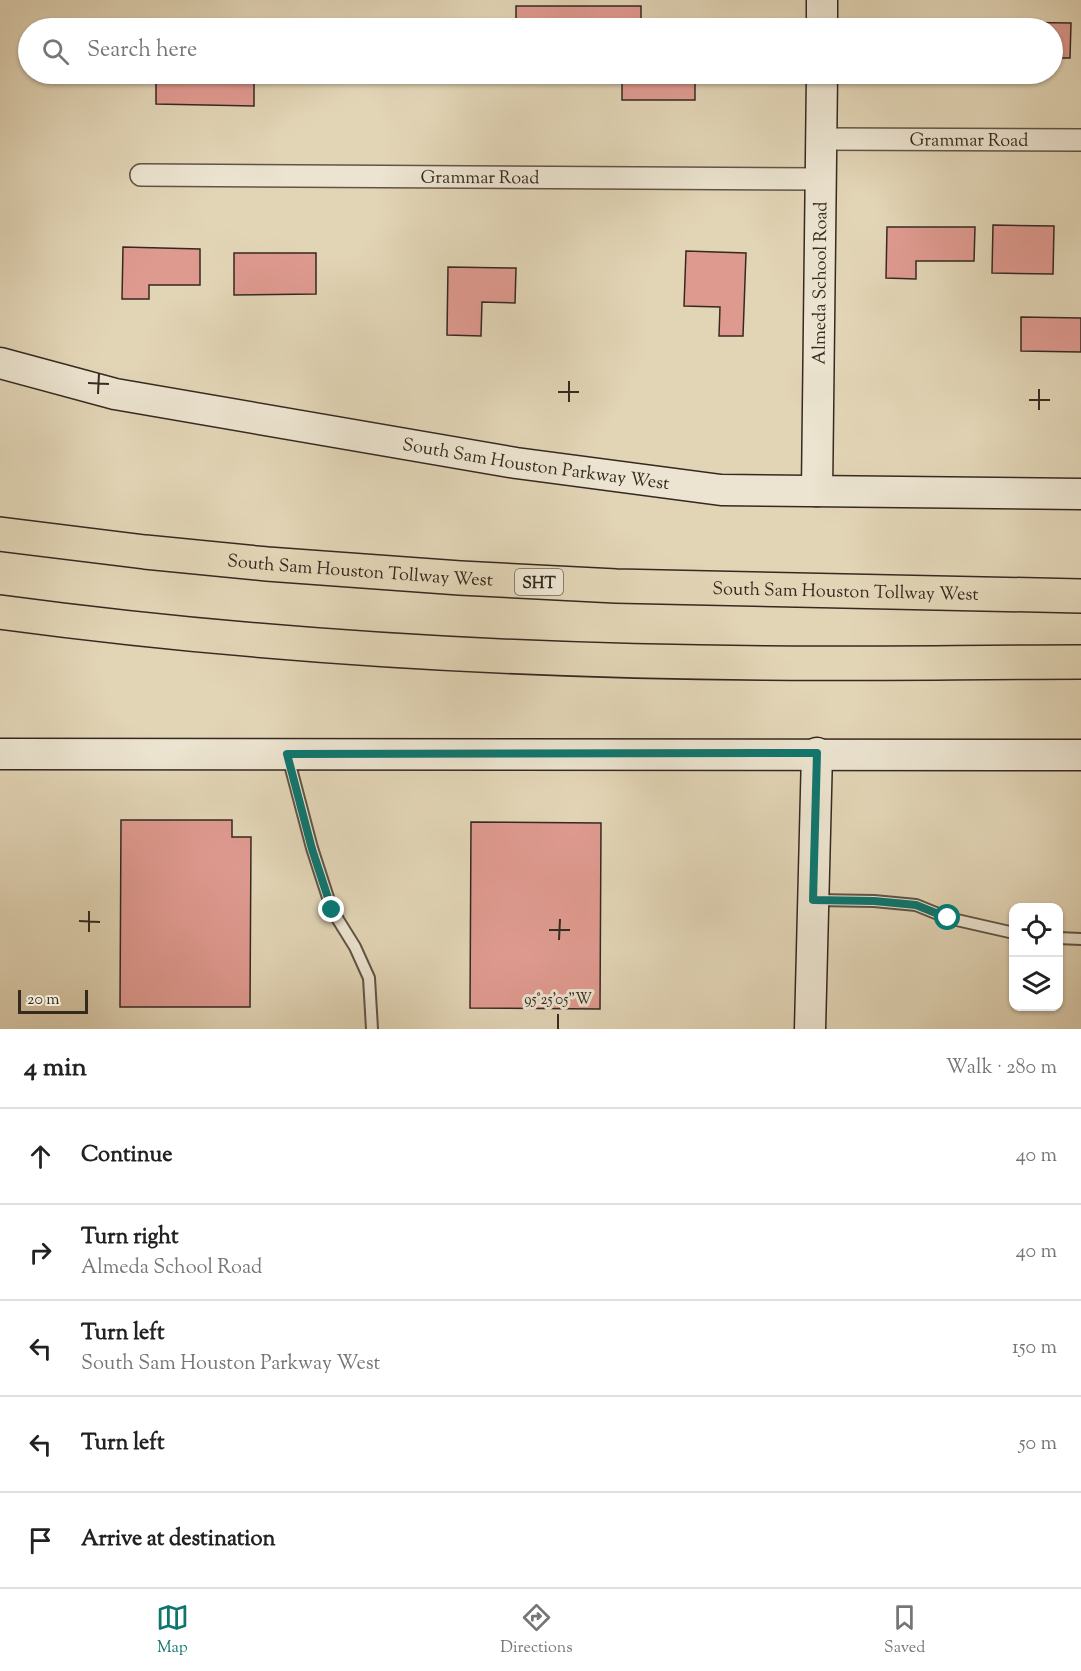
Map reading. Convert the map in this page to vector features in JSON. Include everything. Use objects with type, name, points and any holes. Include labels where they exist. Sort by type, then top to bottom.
[{"type":"highway","name":"South Sam Houston Tollway West","points":[[0,534],[156,553],[375,573],[616,586],[1081,596]]},
{"type":"highway","points":[[764,589],[1081,582]]},
{"type":"highway","points":[[0,612],[241,638],[411,651],[589,659],[765,663],[1081,662]]},
{"type":"main road","points":[[822,0],[822,18]]},
{"type":"main road","name":"Almeda School Road","points":[[817,492],[822,84]]},
{"type":"main road","name":"South Sam Houston Parkway West","points":[[0,363],[115,394],[516,463],[722,490],[1081,494]]},
{"type":"main road","points":[[810,1029],[817,753]]},
{"type":"main road","points":[[0,754],[1081,754]]},
{"type":"street","name":"Grammar Road","points":[[822,139],[1081,140]]},
{"type":"street","name":"Grammar Road","points":[[141,175],[820,179]]},
{"type":"lane","points":[[287,754],[312,849],[332,910],[355,947],[369,978],[372,1029]]},
{"type":"lane","points":[[813,900],[874,901],[916,905],[948,918],[1009,932]]},
{"type":"lane","points":[[1063,938],[1081,939]]},
{"type":"building","points":[[516,6],[641,6],[641,18],[516,18]]},
{"type":"building","points":[[1063,23],[1071,23],[1070,58],[1063,58]]},
{"type":"building","points":[[156,84],[254,84],[254,106],[156,104]]},
{"type":"building","points":[[622,84],[695,84],[695,100],[622,100]]},
{"type":"building","points":[[993,225],[1054,226],[1053,274],[992,273]]},
{"type":"building","points":[[887,227],[975,227],[974,261],[916,261],[916,279],[886,278]]},
{"type":"building","points":[[123,247],[200,249],[200,285],[149,285],[149,299],[122,299]]},
{"type":"building","points":[[686,251],[746,253],[743,336],[719,336],[720,307],[684,306]]},
{"type":"building","points":[[234,253],[316,253],[316,294],[234,295]]},
{"type":"building","points":[[448,267],[516,268],[515,303],[482,302],[481,336],[447,335]]},
{"type":"building","points":[[1021,317],[1081,318],[1081,352],[1021,351]]},
{"type":"building","points":[[121,820],[232,820],[232,837],[251,837],[250,1007],[120,1007]]},
{"type":"building","points":[[471,822],[601,823],[600,1009],[470,1008]]},
{"type":"route","points":[[332,910],[312,849],[287,754],[817,753],[813,900],[874,901],[916,905],[948,918]]}]
